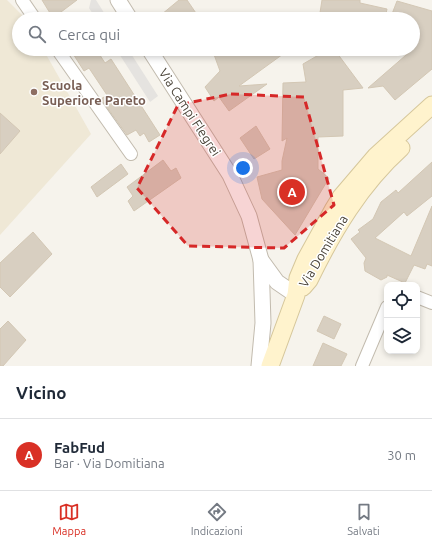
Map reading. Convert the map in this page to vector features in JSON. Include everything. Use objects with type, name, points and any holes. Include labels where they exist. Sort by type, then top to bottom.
[{"type":"main road","name":"Via Domitiana","points":[[296,295],[298,278],[306,259],[318,234],[341,197],[376,156],[432,105]]},
{"type":"main road","name":"Via Domitiana","points":[[296,295],[309,280],[332,234],[360,193],[388,160],[432,120]]},
{"type":"main road","points":[[270,366],[296,295]]},
{"type":"street","points":[[22,0],[30,12]]},
{"type":"street","points":[[118,0],[126,12]]},
{"type":"street","points":[[62,56],[131,154]]},
{"type":"street","name":"Via Campi Flegrei","points":[[154,56],[230,175],[249,216],[261,260],[277,282],[296,295]]},
{"type":"street","points":[[259,366],[263,323],[261,260]]},
{"type":"street","points":[[420,298],[432,303]]},
{"type":"street","points":[[362,366],[384,314]]},
{"type":"highlighted area","points":[[231,94],[304,97],[334,205],[284,248],[188,246],[137,188],[178,105]]},
{"type":"shaded area","name":"Scuola Superiore Pareto","points":[[0,0],[7,0],[19,12],[12,12],[12,56],[47,56],[91,134],[0,235]]},
{"type":"shaded area","points":[[91,0],[96,0],[104,12],[92,12],[89,8]]},
{"type":"shaded area","points":[[120,56],[132,56],[158,96],[150,102]]},
{"type":"building","points":[[42,0],[77,0],[61,12],[49,12]]},
{"type":"building","points":[[179,0],[187,0],[195,12],[164,12]]},
{"type":"building","points":[[322,0],[360,0],[360,3],[387,9],[386,12],[320,12]]},
{"type":"building","points":[[397,1],[432,11],[432,69],[395,100],[383,86],[368,88],[405,56],[420,56],[420,12],[393,12]]},
{"type":"building","points":[[74,56],[100,56],[105,63],[111,59],[160,135],[149,142],[144,133],[140,136],[136,130],[127,135],[101,99],[107,95],[89,68],[84,71]]},
{"type":"building","points":[[215,56],[280,56],[239,86],[267,84],[229,111],[219,97],[214,101],[205,87],[220,71]]},
{"type":"building","points":[[317,56],[339,56],[363,88],[343,90],[343,136],[318,137],[318,169],[329,178],[295,235],[262,199],[257,177],[282,170],[282,161],[287,138],[282,141],[283,83],[306,82],[303,64]]},
{"type":"building","points":[[0,113],[20,131],[0,154]]},
{"type":"building","points":[[256,126],[270,149],[254,159],[240,138]]},
{"type":"building","points":[[163,160],[171,171],[176,168],[181,178],[134,211],[128,201],[133,196],[127,187]]},
{"type":"building","points":[[432,162],[432,196],[407,216],[404,212],[375,238],[411,256],[432,206],[432,266],[427,264],[425,269],[414,265],[406,282],[387,275],[387,277],[381,280],[365,271],[364,263],[366,258],[351,239],[360,232],[358,230],[373,219],[381,202],[396,190],[398,193]]},
{"type":"building","points":[[121,164],[128,174],[97,197],[91,187]]},
{"type":"building","points":[[33,232],[52,254],[10,297],[0,287],[0,263]]},
{"type":"building","points":[[324,316],[341,324],[334,339],[317,331]]},
{"type":"building","points":[[8,321],[26,340],[3,366],[0,366],[0,329]]},
{"type":"building","points":[[323,343],[347,354],[341,366],[313,366]]},
{"type":"place","name":"Scuola Superiore Pareto","points":[[34,92]]},
{"type":"place","name":"FabFud","points":[[292,192]]}]
